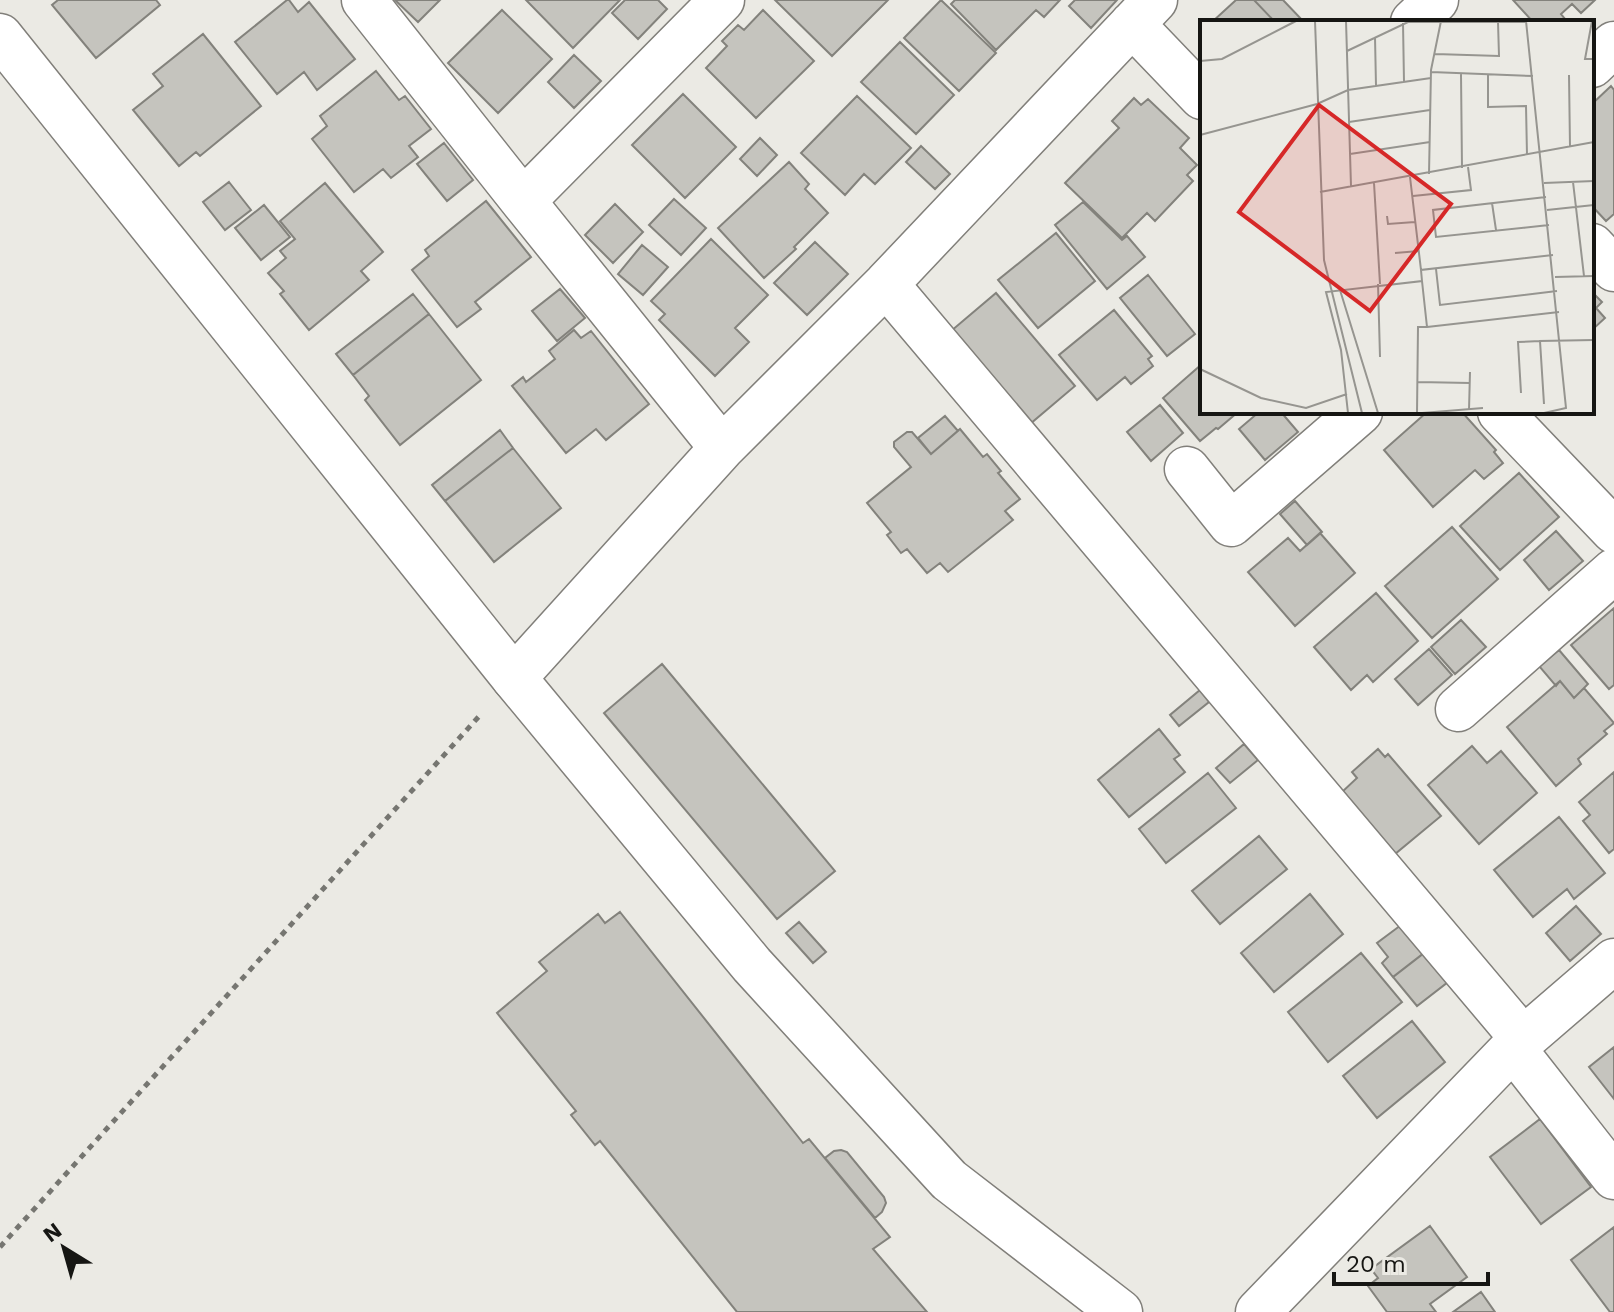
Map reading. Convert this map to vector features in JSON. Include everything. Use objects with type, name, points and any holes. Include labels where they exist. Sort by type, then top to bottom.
[{"type":"street","points":[[364,0],[722,448]]},
{"type":"street","points":[[523,201],[722,0]]},
{"type":"street","points":[[1415,20],[1436,0]]},
{"type":"street","points":[[514,678],[722,448],[886,284],[1144,12],[1200,94]]},
{"type":"street","points":[[0,36],[514,678],[752,965],[949,1180],[1120,1312]]},
{"type":"street","points":[[1594,63],[1614,44]]},
{"type":"street","points":[[1594,248],[1614,269]]},
{"type":"street","points":[[886,284],[1518,1044],[1614,1177]]},
{"type":"street","points":[[1187,469],[1231,524],[1358,414]]},
{"type":"street","points":[[1502,414],[1614,531]]},
{"type":"street","points":[[1458,709],[1614,571]]},
{"type":"street","points":[[1258,1312],[1518,1044],[1614,961]]},
{"type":"path","points":[[0,1247],[514,678]]},
{"type":"building","points":[[58,0],[156,0],[160,5],[96,58],[52,5]]},
{"type":"building","points":[[287,0],[298,12],[309,2],[355,59],[317,90],[304,72],[277,94],[235,42]]},
{"type":"building","points":[[395,0],[440,0],[418,22]]},
{"type":"building","points":[[526,0],[620,0],[573,48]]},
{"type":"building","points":[[625,0],[658,0],[667,9],[638,39],[612,13]]},
{"type":"building","points":[[775,0],[888,0],[832,56]]},
{"type":"building","points":[[941,0],[996,53],[959,91],[904,38]]},
{"type":"building","points":[[955,0],[1060,0],[1044,17],[1036,10],[996,50],[951,4]]},
{"type":"building","points":[[1075,0],[1117,0],[1091,28],[1069,6]]},
{"type":"building","points":[[1236,0],[1254,0],[1273,20],[1214,20]]},
{"type":"building","points":[[1254,0],[1283,0],[1302,20],[1273,20]]},
{"type":"building","points":[[1513,0],[1595,0],[1581,13],[1572,4],[1561,14],[1564,20],[1531,20]]},
{"type":"building","points":[[502,10],[552,59],[498,113],[448,63]]},
{"type":"building","points":[[763,10],[814,61],[756,118],[706,68],[727,46],[722,41],[738,25],[744,30]]},
{"type":"building","points":[[203,34],[261,106],[200,156],[196,152],[179,166],[133,110],[163,86],[153,74]]},
{"type":"building","points":[[900,42],[954,95],[916,134],[861,82]]},
{"type":"building","points":[[574,55],[601,81],[574,108],[548,82]]},
{"type":"building","points":[[376,71],[399,100],[405,96],[431,129],[409,146],[418,157],[391,178],[383,169],[354,192],[312,139],[327,126],[320,116]]},
{"type":"building","points":[[1611,86],[1614,90],[1614,214],[1606,221],[1594,208],[1594,102]]},
{"type":"building","points":[[683,94],[736,147],[685,198],[632,145]]},
{"type":"building","points":[[857,96],[911,148],[875,184],[864,174],[845,195],[801,153]]},
{"type":"building","points":[[1134,98],[1141,105],[1148,99],[1189,138],[1180,148],[1197,165],[1187,175],[1193,181],[1155,221],[1147,213],[1122,238],[1065,183],[1119,128],[1112,121]]},
{"type":"building","points":[[760,138],[777,155],[757,176],[740,159]]},
{"type":"building","points":[[444,143],[473,180],[447,201],[417,164]]},
{"type":"building","points":[[921,146],[950,174],[935,189],[906,162]]},
{"type":"building","points":[[789,162],[809,184],[805,189],[828,213],[794,247],[796,249],[764,278],[718,228]]},
{"type":"building","points":[[229,182],[251,210],[225,230],[203,202]]},
{"type":"building","points":[[325,183],[383,252],[361,271],[369,280],[309,330],[280,294],[284,291],[268,273],[286,258],[280,251],[295,239],[280,221]]},
{"type":"building","points":[[674,199],[706,228],[681,255],[649,225]]},
{"type":"building","points":[[486,201],[531,257],[475,302],[481,309],[457,327],[412,270],[429,256],[425,250]]},
{"type":"building","points":[[1083,202],[1122,240],[1127,236],[1145,257],[1107,289],[1055,225]]},
{"type":"building","points":[[615,204],[643,232],[613,263],[585,235]]},
{"type":"building","points":[[264,205],[290,237],[261,260],[235,228]]},
{"type":"building","points":[[1056,233],[1095,281],[1038,328],[998,280]]},
{"type":"building","points":[[711,239],[768,295],[735,328],[749,342],[715,376],[659,320],[665,314],[651,301]]},
{"type":"building","points":[[815,242],[848,274],[807,315],[774,283]]},
{"type":"building","points":[[642,245],[668,267],[643,295],[618,274]]},
{"type":"building","points":[[1148,275],[1195,334],[1167,356],[1120,298]]},
{"type":"building","points":[[560,289],[585,318],[557,341],[532,311]]},
{"type":"building","points":[[996,293],[1075,386],[1030,424],[951,331]]},
{"type":"building","points":[[413,294],[429,314],[353,375],[336,354]]},
{"type":"building","points":[[1594,294],[1602,302],[1596,308],[1605,318],[1594,328]]},
{"type":"building","points":[[1114,310],[1152,356],[1148,359],[1153,366],[1131,384],[1125,377],[1097,400],[1059,355]]},
{"type":"building","points":[[429,314],[481,380],[400,445],[365,400],[369,396],[353,375]]},
{"type":"building","points":[[574,330],[581,338],[591,331],[649,404],[606,440],[596,429],[566,453],[512,386],[523,377],[526,382],[555,359],[549,351]]},
{"type":"building","points":[[1200,366],[1200,414],[1236,414],[1200,441],[1163,398]]},
{"type":"building","points":[[1160,405],[1183,433],[1151,461],[1127,432]]},
{"type":"building","points":[[1257,414],[1283,414],[1298,432],[1265,460],[1239,429]]},
{"type":"building","points":[[1425,414],[1464,414],[1496,450],[1494,452],[1503,463],[1484,479],[1475,470],[1433,507],[1384,450]]},
{"type":"building","points":[[945,416],[958,431],[931,454],[918,438]]},
{"type":"building","points":[[960,429],[983,457],[987,454],[1020,499],[1005,511],[1013,520],[948,572],[940,563],[927,573],[907,549],[901,553],[887,535],[891,532],[867,503],[911,467],[894,447],[894,442],[907,432],[912,432],[931,454]]},
{"type":"building","points":[[500,430],[513,448],[445,501],[432,485]]},
{"type":"building","points":[[513,448],[561,508],[494,562],[445,501]]},
{"type":"building","points":[[1519,473],[1559,517],[1500,570],[1460,526]]},
{"type":"building","points":[[1295,501],[1322,532],[1307,545],[1280,514]]},
{"type":"building","points":[[1452,527],[1498,579],[1432,638],[1385,586]]},
{"type":"building","points":[[1556,531],[1583,561],[1549,590],[1524,560]]},
{"type":"building","points":[[1320,533],[1355,573],[1295,626],[1248,572],[1288,538],[1300,551]]},
{"type":"building","points":[[1376,593],[1418,641],[1373,682],[1367,675],[1351,690],[1314,647]]},
{"type":"building","points":[[1614,608],[1614,685],[1609,689],[1571,645]]},
{"type":"building","points":[[1461,620],[1486,647],[1455,674],[1431,647]]},
{"type":"building","points":[[1429,649],[1452,675],[1418,705],[1395,679]]},
{"type":"building","points":[[1559,650],[1588,684],[1574,698],[1560,681],[1556,686],[1539,666]]},
{"type":"building","points":[[662,664],[835,871],[777,919],[604,713]]},
{"type":"building","points":[[1560,681],[1574,698],[1584,688],[1614,723],[1604,731],[1607,734],[1578,759],[1581,764],[1556,786],[1507,727]]},
{"type":"building","points":[[1200,690],[1209,702],[1179,726],[1170,715]]},
{"type":"building","points":[[1159,729],[1180,755],[1174,759],[1185,772],[1129,817],[1098,780]]},
{"type":"building","points":[[1244,744],[1258,760],[1230,783],[1216,768]]},
{"type":"building","points":[[1472,746],[1487,763],[1501,751],[1537,793],[1479,844],[1428,785]]},
{"type":"building","points":[[1378,749],[1385,757],[1388,754],[1441,816],[1395,854],[1342,792],[1357,778],[1352,772]]},
{"type":"building","points":[[1614,772],[1614,849],[1609,853],[1583,821],[1590,815],[1579,802]]},
{"type":"building","points":[[1208,773],[1236,808],[1166,863],[1139,829]]},
{"type":"building","points":[[1559,817],[1605,873],[1574,899],[1567,889],[1533,917],[1494,870]]},
{"type":"building","points":[[1259,836],[1287,869],[1220,924],[1192,891]]},
{"type":"building","points":[[1310,894],[1343,934],[1274,992],[1241,953]]},
{"type":"building","points":[[1576,906],[1601,934],[1570,961],[1546,933]]},
{"type":"building","points":[[620,912],[803,1143],[809,1139],[890,1237],[873,1249],[927,1312],[737,1312],[600,1141],[595,1145],[571,1115],[576,1111],[497,1013],[547,971],[539,962],[598,914],[605,923]]},
{"type":"building","points":[[799,922],[826,952],[813,963],[786,933]]},
{"type":"building","points":[[1401,925],[1424,953],[1393,977],[1382,963],[1388,957],[1377,943]]},
{"type":"building","points":[[1361,953],[1402,1002],[1328,1062],[1288,1012]]},
{"type":"building","points":[[1424,953],[1448,982],[1417,1006],[1393,977]]},
{"type":"building","points":[[1412,1021],[1445,1062],[1377,1118],[1343,1076]]},
{"type":"building","points":[[1614,1047],[1614,1099],[1589,1067]]},
{"type":"building","points":[[1540,1119],[1591,1187],[1541,1224],[1490,1157]]},
{"type":"building","points":[[841,1150],[847,1152],[884,1197],[886,1203],[875,1218],[825,1158]]},
{"type":"building","points":[[1430,1226],[1467,1277],[1430,1304],[1436,1312],[1387,1312],[1368,1286],[1378,1278],[1371,1269]]},
{"type":"building","points":[[1614,1227],[1614,1312],[1610,1312],[1571,1260]]},
{"type":"building","points":[[1481,1292],[1495,1312],[1453,1312]]}]
